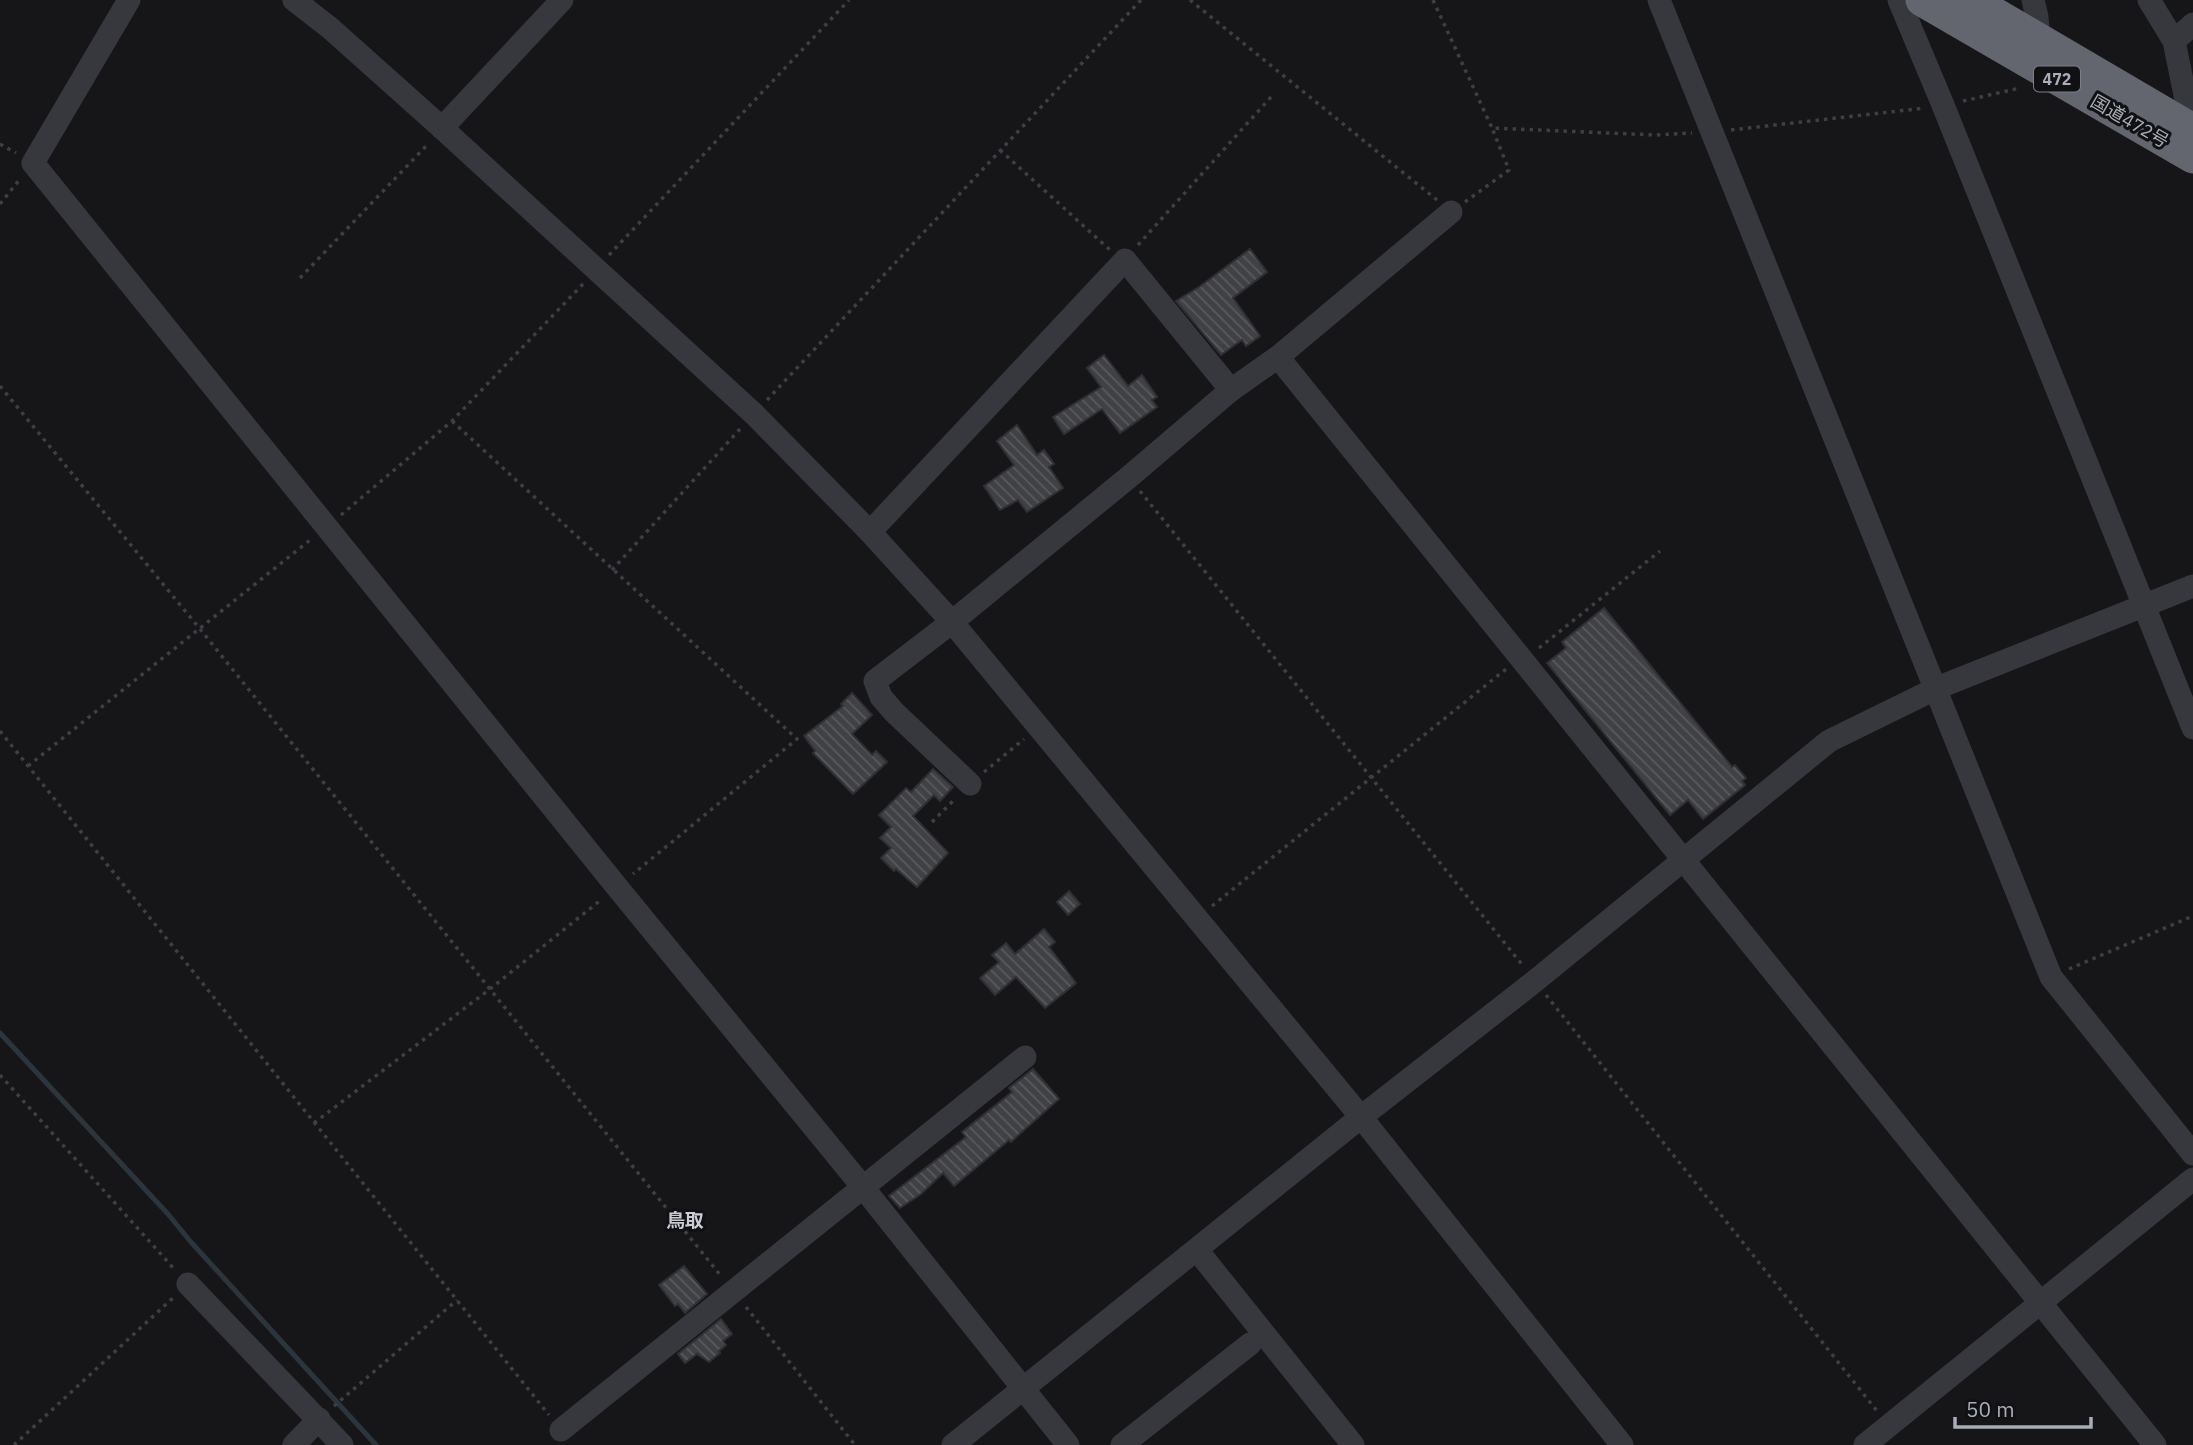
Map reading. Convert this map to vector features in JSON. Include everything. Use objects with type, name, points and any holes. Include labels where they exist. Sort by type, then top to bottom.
[{"type":"highway","name":"国道472号","points":[[1922,0],[2193,157]]},
{"type":"highway","name":"国道472号","points":[[1971,0],[2188,127]]},
{"type":"street","points":[[129,0],[33,163],[862,1186],[1068,1445]]},
{"type":"street","points":[[294,0],[330,28],[442,128],[754,414],[870,532],[952,622],[1361,1117],[1622,1445]]},
{"type":"street","points":[[442,128],[562,0]]},
{"type":"street","points":[[1659,0],[2051,977],[2193,1154]]},
{"type":"street","points":[[1899,0],[1944,105],[2193,728]]},
{"type":"street","points":[[2033,0],[2039,40]]},
{"type":"street","points":[[2149,0],[2174,41],[2187,105],[2188,127]]},
{"type":"street","points":[[2174,41],[2193,24]]},
{"type":"street","points":[[970,784],[894,712],[881,696],[875,681],[952,622],[1231,390],[1278,357],[1451,212]]},
{"type":"street","points":[[870,532],[1124,261],[1231,390]]},
{"type":"street","points":[[1278,357],[2155,1445]]},
{"type":"street","points":[[953,1445],[1361,1117],[1535,981],[1829,741],[1937,688],[2193,586]]},
{"type":"street","points":[[561,1430],[1025,1057]]},
{"type":"street","points":[[1865,1445],[2193,1179]]},
{"type":"street","points":[[1197,1250],[1353,1445]]},
{"type":"street","points":[[188,1284],[342,1445]]},
{"type":"street","points":[[1122,1445],[1250,1344]]},
{"type":"street","points":[[294,1445],[319,1419]]},
{"type":"path","points":[[28,766],[326,527],[452,421],[849,0]]},
{"type":"path","points":[[612,570],[1140,0]]},
{"type":"path","points":[[1190,0],[1451,212],[1509,170],[1433,0]]},
{"type":"path","points":[[1492,128],[1655,135],[1713,132],[1944,105],[2057,79]]},
{"type":"path","points":[[1000,150],[1124,261],[1271,97]]},
{"type":"path","points":[[300,278],[442,128]]},
{"type":"path","points":[[0,204],[33,163]]},
{"type":"path","points":[[0,386],[200,629],[855,1445]]},
{"type":"path","points":[[314,1123],[490,989],[797,739],[452,421]]},
{"type":"path","points":[[1129,477],[1889,1426]]},
{"type":"path","points":[[1197,918],[1660,551]]},
{"type":"path","points":[[0,731],[561,1430]]},
{"type":"path","points":[[2051,977],[2193,916]]},
{"type":"path","points":[[0,1075],[188,1284],[14,1445]]},
{"type":"path","points":[[319,1419],[457,1300]]},
{"type":"building","points":[[1250,249],[1267,272],[1233,298],[1260,336],[1246,346],[1242,340],[1221,355],[1176,301]]},
{"type":"building","points":[[1104,355],[1128,386],[1142,375],[1157,397],[1152,400],[1157,407],[1120,433],[1102,409],[1064,434],[1053,417],[1101,387],[1087,368]]},
{"type":"building","points":[[1017,425],[1037,455],[1044,450],[1054,464],[1049,467],[1063,488],[1027,512],[1018,500],[1000,510],[984,486],[1014,465],[997,441]]},
{"type":"building","points":[[1604,608],[1732,767],[1735,765],[1746,778],[1742,781],[1745,785],[1703,819],[1688,800],[1670,815],[1547,663],[1566,648],[1562,642]]},
{"type":"building","points":[[852,693],[872,715],[852,734],[872,755],[876,751],[887,762],[853,794],[813,753],[815,751],[804,736],[843,706],[841,704]]},
{"type":"building","points":[[933,769],[953,787],[940,801],[934,795],[913,816],[948,853],[917,887],[881,858],[891,848],[880,838],[891,827],[879,815],[906,788],[911,792]]},
{"type":"building","points":[[1069,891],[1080,904],[1068,915],[1057,902]]},
{"type":"building","points":[[1044,929],[1055,942],[1049,947],[1076,983],[1045,1008],[1016,977],[995,995],[980,978],[999,962],[992,955],[1006,943],[1015,954]]},
{"type":"building","points":[[1033,1069],[1059,1099],[1011,1142],[1009,1140],[954,1186],[943,1173],[921,1194],[900,1208],[889,1196],[966,1137],[962,1132],[1012,1092],[1009,1088]]},
{"type":"building","points":[[684,1266],[707,1294],[685,1313],[678,1304],[675,1306],[659,1285]]},
{"type":"building","points":[[721,1319],[732,1334],[723,1341],[726,1345],[720,1353],[709,1362],[697,1354],[685,1363],[678,1354]]},
{"type":"waterway","points":[[0,1033],[376,1445]]},
{"type":"district","name":"鳥取","points":[[685,1220]]}]
